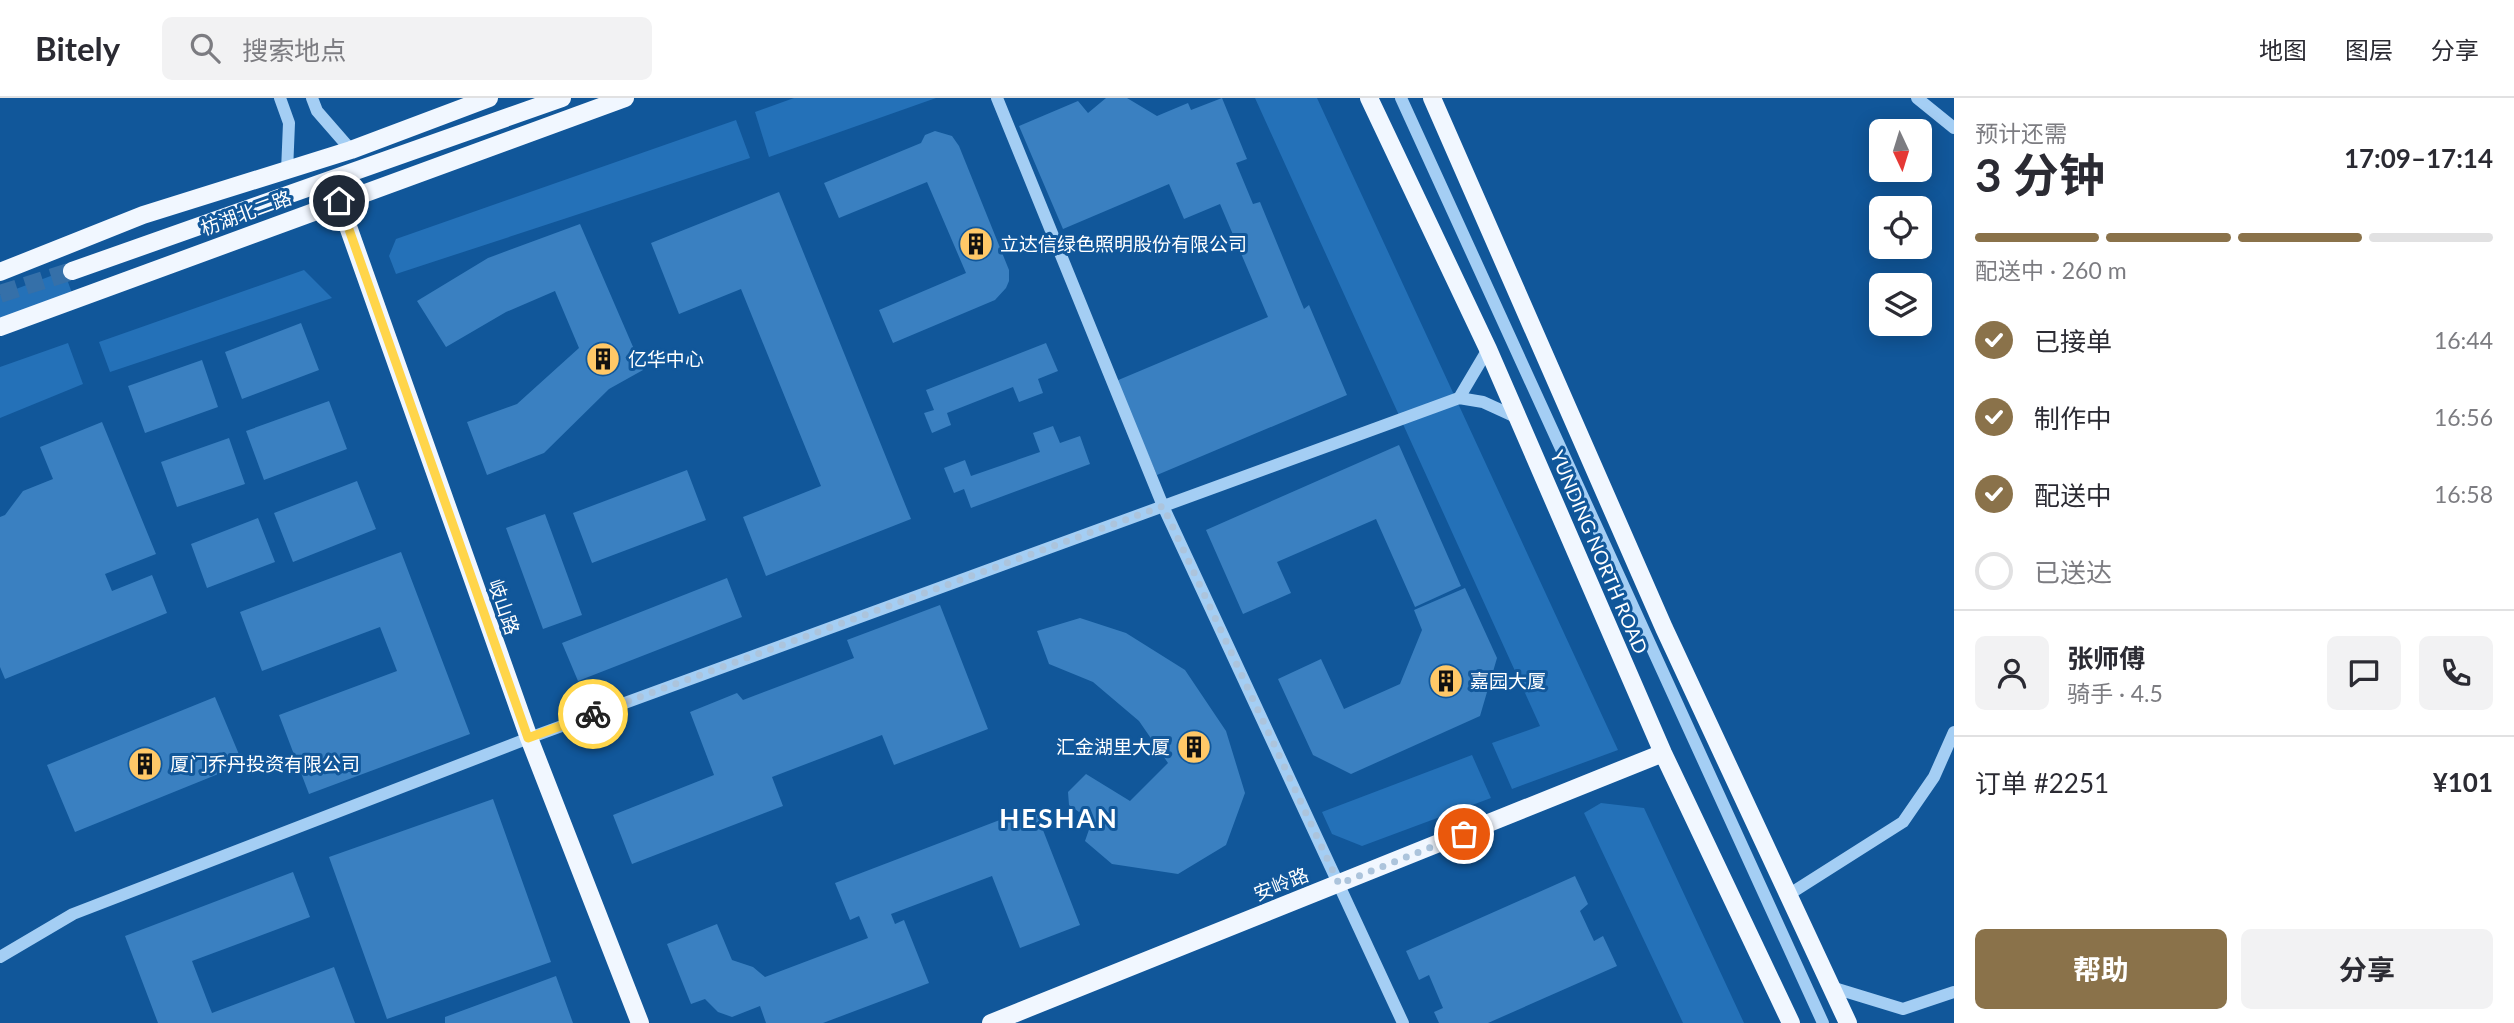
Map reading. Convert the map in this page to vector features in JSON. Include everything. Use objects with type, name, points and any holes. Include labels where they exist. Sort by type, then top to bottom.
[{"type":"main road","name":"枋湖北二路","points":[[3,269],[143,215],[351,150],[489,98]]},
{"type":"main road","points":[[72,271],[562,98]]},
{"type":"main road","name":"枋湖北二路","points":[[0,327],[625,98]]},
{"type":"main road","name":"YUNDING NORTH ROAD","points":[[1368,98],[1488,349],[1664,754],[1791,1023]]},
{"type":"main road","name":"YUNDING NORTH ROAD","points":[[1432,98],[1664,628],[1848,1023]]},
{"type":"main road","name":"岐山路","points":[[339,201],[528,738],[640,1023]]},
{"type":"main road","name":"安岭路","points":[[991,1023],[1664,754]]},
{"type":"street","points":[[280,98],[289,122],[287,171]]},
{"type":"street","points":[[312,98],[317,111],[351,150]]},
{"type":"street","points":[[997,98],[1163,506],[1403,1023]]},
{"type":"street","points":[[1401,98],[1823,1023]]},
{"type":"street","points":[[1917,98],[1954,128]]},
{"type":"street","points":[[1459,398],[1488,349]]},
{"type":"street","points":[[0,957],[73,914],[528,738],[1459,398],[1483,402],[1518,418]]},
{"type":"street","points":[[1788,895],[1903,822],[1934,777],[1954,732]]},
{"type":"street","points":[[1831,987],[1903,1009],[1954,992]]},
{"type":"shaded area","points":[[794,98],[936,98],[769,157],[755,112]]},
{"type":"shaded area","points":[[1255,98],[1317,98],[1618,750],[1512,789],[1492,743],[1540,726]]},
{"type":"shaded area","points":[[736,120],[750,158],[396,274],[389,256],[396,239]]},
{"type":"shaded area","points":[[304,270],[332,298],[110,372],[99,342]]},
{"type":"shaded area","points":[[64,271],[72,293],[0,320],[0,295]]},
{"type":"shaded area","points":[[68,343],[83,384],[0,418],[0,367]]},
{"type":"shaded area","points":[[1472,755],[1491,798],[1362,846],[1332,834],[1322,812]]},
{"type":"shaded area","points":[[1601,803],[1644,808],[1744,1023],[1683,1023],[1584,813]]},
{"type":"building","points":[[1106,98],[1127,98],[1157,116],[1188,103],[1191,110],[1222,98],[1247,159],[1236,163],[1253,204],[1260,202],[1304,309],[1309,305],[1347,395],[1157,475],[1116,381],[1268,317],[1220,204],[1184,219],[1169,184],[1063,229],[1019,126],[1078,101],[1088,113]]},
{"type":"building","name":"立达信绿色照明股份有限公司","points":[[935,131],[952,136],[959,146],[1009,270],[1009,281],[995,300],[893,343],[879,310],[966,273],[927,182],[839,218],[824,183],[921,143],[925,135]]},
{"type":"building","points":[[779,192],[911,519],[766,576],[743,517],[821,486],[741,289],[679,314],[651,243]]},
{"type":"building","name":"亿华中心","points":[[580,224],[643,370],[609,389],[544,453],[487,475],[467,422],[517,404],[579,348],[555,291],[506,312],[446,347],[417,301],[488,258]]},
{"type":"building","points":[[301,323],[319,370],[242,399],[225,352]]},
{"type":"building","points":[[1046,343],[1058,371],[1038,379],[1043,393],[1019,402],[1013,387],[947,413],[951,425],[932,433],[924,413],[934,410],[926,390]]},
{"type":"building","points":[[202,360],[218,407],[145,433],[128,386]]},
{"type":"building","points":[[329,401],[347,449],[264,480],[246,431]]},
{"type":"building","points":[[102,422],[156,554],[105,574],[112,591],[152,575],[167,613],[5,679],[0,667],[0,517],[5,515],[23,491],[53,479],[40,447]]},
{"type":"building","points":[[1053,426],[1060,443],[1080,436],[1090,464],[971,508],[964,489],[954,493],[944,468],[965,460],[971,476],[1040,452],[1033,433]]},
{"type":"building","points":[[229,438],[245,484],[177,507],[161,462]]},
{"type":"building","points":[[1399,445],[1461,586],[1415,607],[1376,519],[1277,562],[1291,593],[1243,614],[1206,530]]},
{"type":"building","points":[[687,470],[706,520],[592,563],[573,513]]},
{"type":"building","points":[[357,481],[376,529],[293,562],[274,513]]},
{"type":"building","points":[[545,514],[582,615],[543,629],[506,528]]},
{"type":"building","points":[[258,518],[275,562],[207,588],[191,544]]},
{"type":"building","points":[[401,552],[470,734],[309,794],[279,715],[397,671],[380,627],[262,671],[240,612]]},
{"type":"building","points":[[727,578],[742,617],[578,681],[562,643]]},
{"type":"building","name":"嘉园大厦","points":[[1465,588],[1497,658],[1480,716],[1351,774],[1313,755],[1278,679],[1321,659],[1344,709],[1400,684],[1422,630],[1414,610]]},
{"type":"building","points":[[940,605],[988,729],[894,765],[882,735],[772,777],[783,806],[632,864],[613,815],[714,775],[690,712],[737,693],[743,700],[854,658],[847,640]]},
{"type":"building","name":"汇金湖里大厦","points":[[1080,618],[1126,633],[1185,670],[1226,731],[1245,793],[1226,845],[1178,874],[1112,864],[1085,841],[1092,821],[1069,805],[1068,792],[1086,774],[1130,801],[1168,763],[1139,721],[1093,682],[1049,664],[1037,631]]},
{"type":"building","name":"厦门乔丹投资有限公司","points":[[215,697],[243,764],[75,832],[47,765]]},
{"type":"building","points":[[493,799],[551,962],[387,1019],[329,857]]},
{"type":"building","points":[[1034,807],[1080,925],[1020,948],[992,876],[891,914],[895,924],[904,920],[929,983],[823,1023],[766,1023],[760,1006],[732,1017],[718,1012],[705,999],[691,1004],[667,944],[717,924],[732,960],[753,967],[765,977],[868,938],[859,916],[850,920],[835,883]]},
{"type":"building","points":[[293,872],[310,917],[192,961],[212,1013],[334,967],[355,1023],[158,1023],[125,936]]},
{"type":"building","points":[[1575,876],[1588,904],[1580,911],[1594,941],[1603,936],[1617,966],[1488,1023],[1439,1023],[1434,1012],[1443,1008],[1429,975],[1419,980],[1406,951]]},
{"type":"building","points":[[556,976],[573,1023],[445,1023],[445,1017]]},
{"type":"tunnel","points":[[0,294],[72,271]]},
{"type":"way so far","points":[[593,714],[1163,506],[1339,884],[1464,834]]},
{"type":"place","name":"立达信绿色照明股份有限公司","points":[[976,244]]},
{"type":"place","name":"亿华中心","points":[[603,359]]},
{"type":"place","name":"嘉园大厦","points":[[1446,681]]},
{"type":"place","name":"汇金湖里大厦","points":[[1194,747]]},
{"type":"place","name":"厦门乔丹投资有限公司","points":[[145,764]]},
{"type":"district","name":"HESHAN","points":[[1059,819]]},
{"type":"route","points":[[339,201],[528,738],[593,714]]}]
